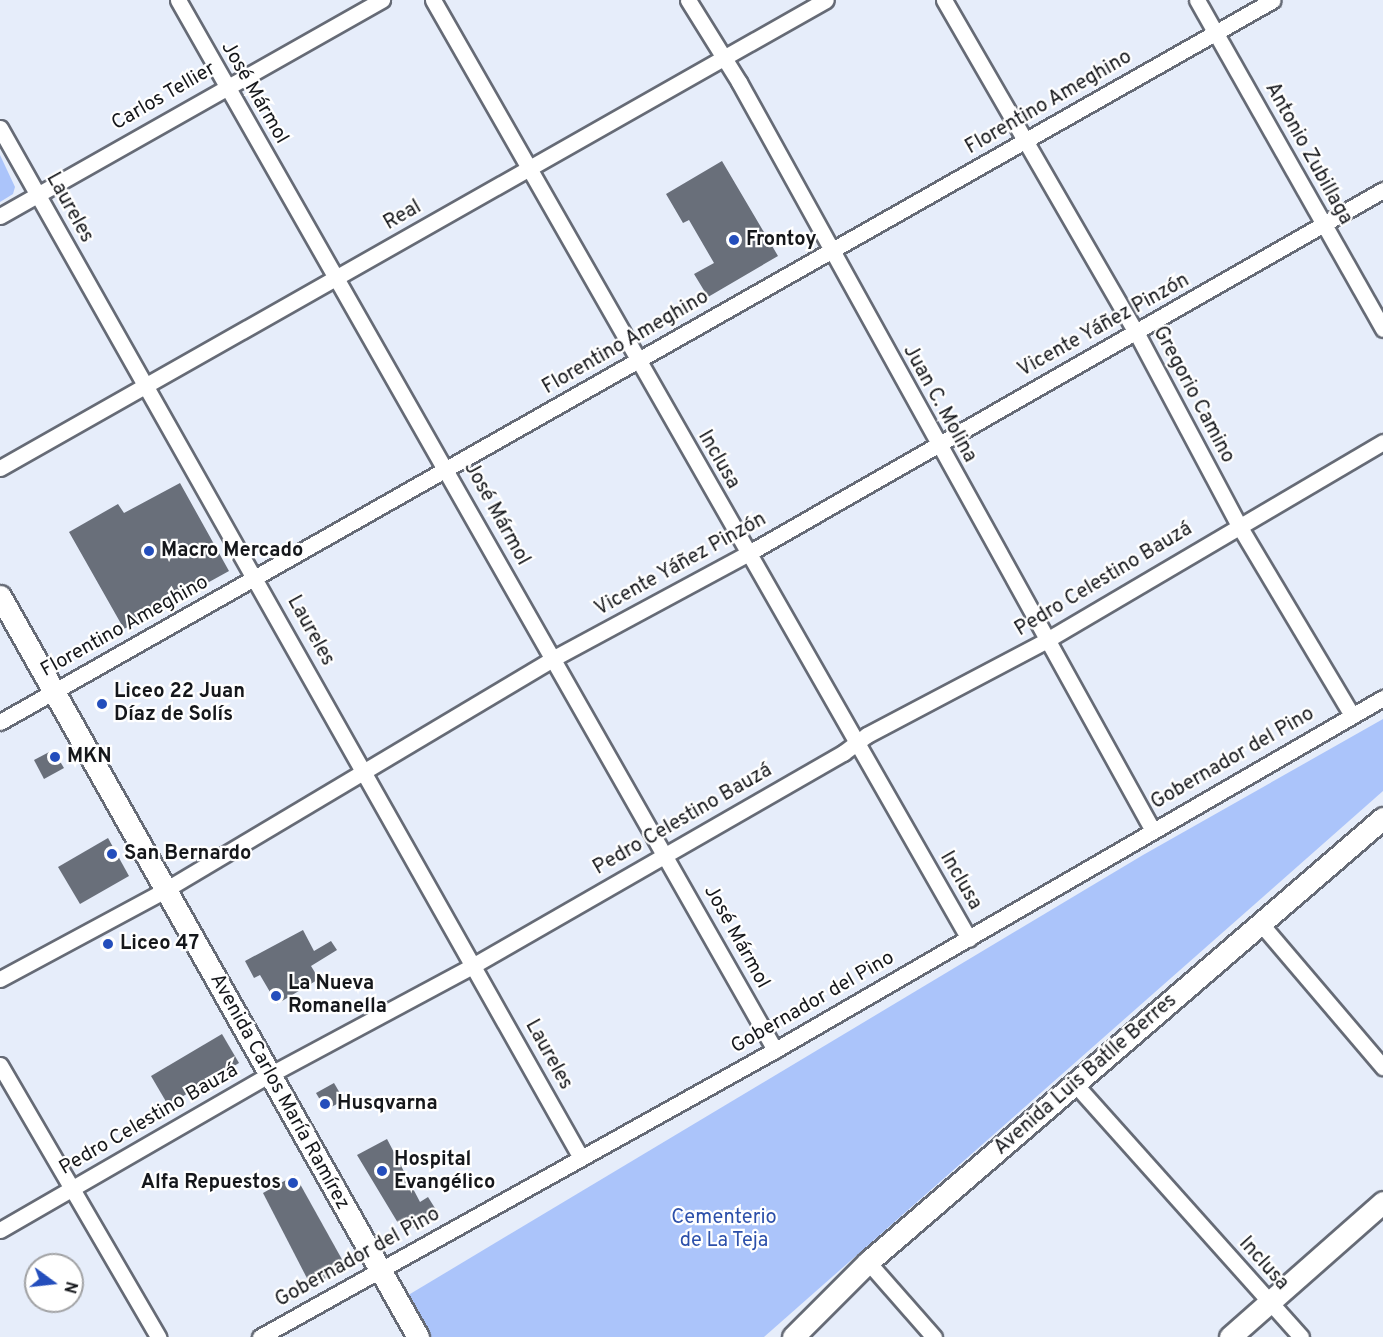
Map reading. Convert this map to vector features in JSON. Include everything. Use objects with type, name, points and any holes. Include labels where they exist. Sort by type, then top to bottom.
[{"type":"main road","name":"Avenida Carlos María Ramírez","points":[[0,596],[268,1075],[418,1337]]},
{"type":"main road","name":"Avenida Luis Batlle Berres","points":[[793,1337],[868,1262],[1383,818]]},
{"type":"main road","points":[[1230,1337],[1383,1202]]},
{"type":"street","name":"José Mármol","points":[[178,0],[225,86],[447,469],[552,659],[775,1050]]},
{"type":"street","name":"Carlos Tellier","points":[[0,216],[225,86],[382,0]]},
{"type":"street","name":"Inclusa","points":[[432,0],[969,939]]},
{"type":"street","name":"Juan C. Molina","points":[[688,0],[723,58],[1152,829]]},
{"type":"street","name":"Real","points":[[0,468],[826,0]]},
{"type":"street","name":"Gregorio Camino","points":[[944,0],[1136,332],[1238,524],[1352,715]]},
{"type":"street","name":"Antonio Zubillaga","points":[[1197,0],[1383,329]]},
{"type":"street","name":"Florentino Ameghino","points":[[0,722],[1273,0]]},
{"type":"street","name":"Laureles","points":[[0,128],[145,386],[256,577],[362,771],[474,965],[580,1156]]},
{"type":"street","name":"Vicente Yáñez Pinzón","points":[[0,979],[165,890],[552,659],[747,554],[1383,190]]},
{"type":"street","name":"Pedro Celestino Bauzá","points":[[0,1230],[268,1075],[474,965],[857,742],[1047,640],[1238,524],[1383,442]]},
{"type":"street","name":"Gobernador del Pino","points":[[260,1337],[580,1156],[775,1050],[969,939],[1152,829],[1382,700]]},
{"type":"street","points":[[1262,924],[1383,1067]]},
{"type":"street","points":[[0,1065],[158,1337]]},
{"type":"street","name":"Inclusa","points":[[1075,1084],[1300,1337]]},
{"type":"street","points":[[868,1262],[934,1337]]},
{"type":"green space","points":[[0,155],[15,187],[13,194],[0,202]]},
{"type":"green space","name":"Cementerio de La Teja","points":[[1383,719],[1383,791],[764,1337],[428,1337],[405,1297],[1143,855]]},
{"type":"building","name":"Frontoy","points":[[722,161],[778,256],[708,297],[694,274],[714,263],[689,220],[683,223],[666,194]]},
{"type":"building","name":"Macro Mercado","points":[[180,483],[229,571],[124,629],[69,532],[118,504],[124,513]]},
{"type":"building","points":[[53,750],[64,768],[44,779],[34,760]]},
{"type":"building","points":[[108,838],[129,876],[80,904],[58,867]]},
{"type":"building","points":[[303,930],[314,951],[331,941],[337,950],[311,966],[319,979],[277,1004],[260,975],[254,978],[245,961]]},
{"type":"building","points":[[222,1034],[239,1063],[168,1105],[151,1076]]},
{"type":"building","points":[[334,1083],[344,1100],[326,1110],[316,1093]]},
{"type":"building","points":[[387,1139],[420,1202],[428,1197],[438,1213],[404,1233],[357,1155]]},
{"type":"building","points":[[295,1175],[344,1263],[341,1270],[311,1286],[263,1193]]},
{"type":"place","name":"Frontoy","points":[[734,240]]},
{"type":"place","name":"Macro Mercado","points":[[149,551]]},
{"type":"place","name":"Liceo 22 Juan Díaz de Solís","points":[[102,704]]},
{"type":"place","name":"MKN","points":[[55,757]]},
{"type":"place","name":"San Bernardo","points":[[112,854]]},
{"type":"place","name":"Liceo 47","points":[[108,944]]},
{"type":"place","name":"La Nueva Romanella","points":[[276,996]]},
{"type":"place","name":"Husqvarna","points":[[325,1104]]},
{"type":"place","name":"Hospital Evangélico","points":[[382,1171]]},
{"type":"place","name":"Alfa Repuestos","points":[[293,1183]]}]
